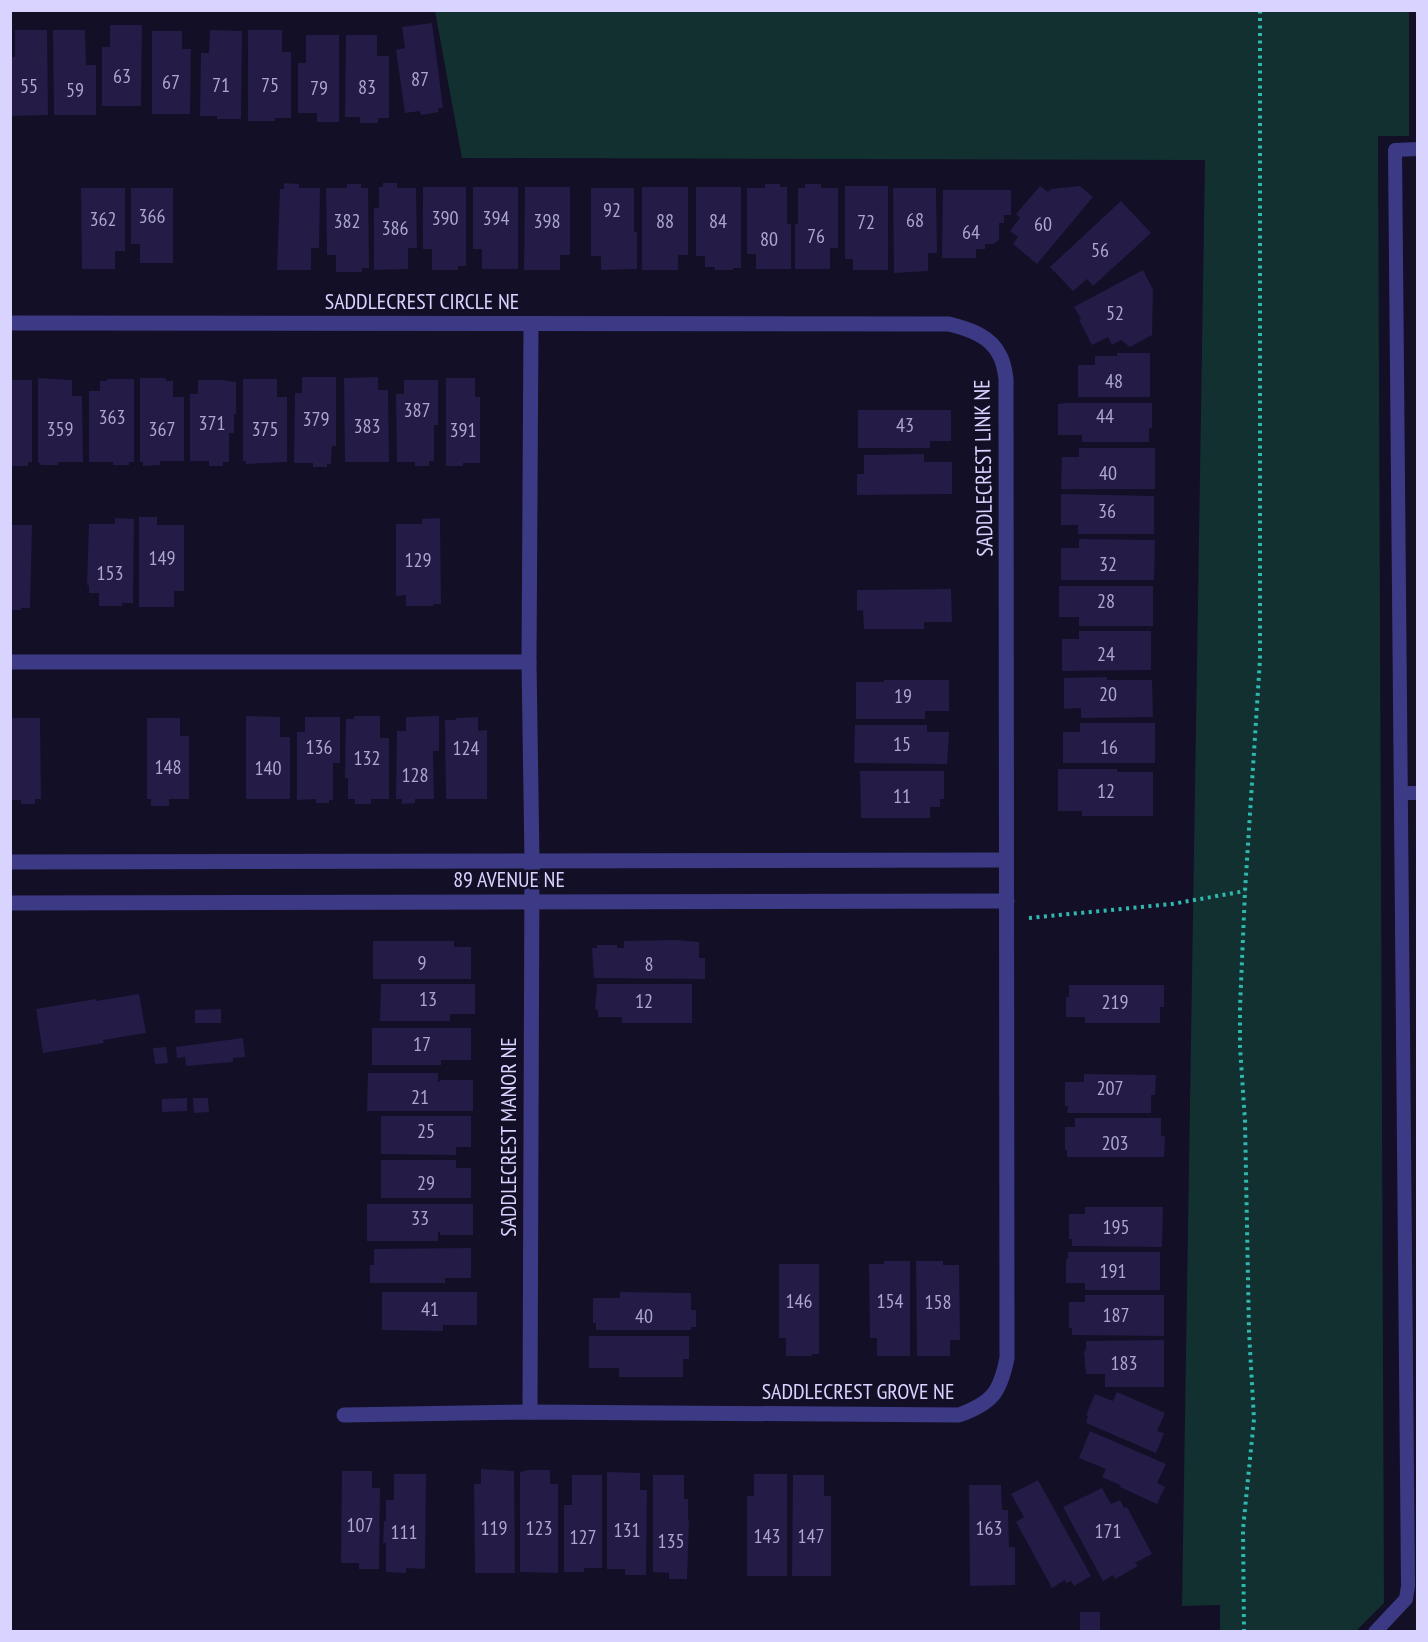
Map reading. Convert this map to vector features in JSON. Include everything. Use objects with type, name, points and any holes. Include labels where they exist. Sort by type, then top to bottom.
[{"type":"street","name":"SADDLECREST CIRCLE NE","points":[[10,322],[531,324],[529,662],[532,861]]},
{"type":"street","name":"SADDLECREST LINK NE","points":[[531,324],[949,324],[969,329],[991,343],[1001,357],[1006,379],[1007,881]]},
{"type":"street","points":[[10,662],[529,662]]},
{"type":"street","name":"89 AVENUE NE","points":[[10,862],[1006,860]]},
{"type":"street","name":"SADDLECREST MANOR NE","points":[[530,1412],[532,861]]},
{"type":"street","name":"SADDLECREST GROVE NE","points":[[344,1415],[530,1412],[959,1415],[979,1408],[993,1396],[1003,1378],[1007,1358],[1007,881]]},
{"type":"street","name":"89 AVENUE NE","points":[[10,903],[1007,901]]},
{"type":"lane","points":[[1375,1632],[1406,1599],[1413,1586],[1401,793],[1395,150],[1418,148]]},
{"type":"lane","points":[[1401,793],[1418,793]]},
{"type":"path","points":[[1244,1632],[1243,1529],[1254,1419],[1247,1275],[1245,1121],[1240,1047],[1245,891],[1260,659],[1260,10]]},
{"type":"path","points":[[1007,921],[1047,915],[1126,910],[1245,891]]},
{"type":"green space","points":[[435,11],[1409,11],[1409,136],[1378,136],[1384,1603],[1356,1631],[1220,1631],[1220,1605],[1182,1606],[1205,160],[462,158]]},
{"type":"building","points":[[432,23],[443,108],[438,108],[439,112],[421,115],[420,111],[405,113],[396,50],[405,48],[402,27]]},
{"type":"building","points":[[110,25],[142,25],[141,106],[102,106],[102,47],[110,47]]},
{"type":"building","points":[[15,30],[47,30],[48,115],[10,116],[10,57],[15,57]]},
{"type":"building","points":[[53,30],[85,30],[86,65],[96,65],[96,115],[54,115]]},
{"type":"building","points":[[210,30],[242,31],[241,119],[200,116],[201,53],[209,53]]},
{"type":"building","points":[[248,30],[282,30],[282,52],[291,52],[291,118],[275,118],[275,121],[248,121]]},
{"type":"building","points":[[152,31],[182,31],[182,49],[191,49],[190,114],[152,114]]},
{"type":"building","points":[[306,35],[339,35],[339,122],[317,122],[317,113],[298,113],[298,63],[306,63]]},
{"type":"building","points":[[346,35],[377,35],[377,56],[389,56],[389,118],[378,118],[378,123],[360,123],[360,117],[345,117]]},
{"type":"building","points":[[284,183],[299,184],[299,188],[320,188],[319,248],[311,248],[311,270],[277,270],[280,189],[284,189]]},
{"type":"building","points":[[383,183],[397,183],[397,188],[416,188],[417,248],[408,248],[408,269],[374,270],[374,208],[379,208],[379,187],[383,187]]},
{"type":"building","points":[[347,184],[361,184],[361,188],[368,188],[369,268],[362,268],[362,272],[336,272],[336,255],[327,255],[326,188],[347,188]]},
{"type":"building","points":[[765,184],[780,184],[780,187],[787,187],[787,224],[791,224],[791,269],[756,269],[756,254],[747,254],[747,188],[765,188]]},
{"type":"building","points":[[805,184],[821,184],[821,188],[838,188],[838,248],[830,248],[830,269],[795,269],[798,188],[805,188]]},
{"type":"building","points":[[845,186],[888,186],[888,270],[853,270],[853,259],[845,259]]},
{"type":"building","points":[[1040,186],[1048,192],[1051,189],[1080,186],[1093,197],[1037,264],[1013,244],[1018,237],[1010,231],[1020,218],[1016,214]]},
{"type":"building","points":[[423,187],[466,187],[466,266],[458,266],[458,270],[432,270],[432,249],[423,249]]},
{"type":"building","points":[[473,187],[518,187],[518,269],[482,269],[482,249],[473,249]]},
{"type":"building","points":[[525,187],[570,187],[570,255],[560,255],[560,270],[524,270]]},
{"type":"building","points":[[642,187],[688,187],[688,255],[678,255],[678,270],[642,270]]},
{"type":"building","points":[[696,187],[741,187],[741,268],[715,270],[715,267],[705,267],[705,256],[696,256]]},
{"type":"building","points":[[81,188],[125,188],[125,251],[115,251],[115,269],[82,269]]},
{"type":"building","points":[[131,188],[173,188],[173,263],[140,263],[140,244],[131,244]]},
{"type":"building","points":[[591,188],[634,188],[637,269],[601,270],[601,256],[591,256]]},
{"type":"building","points":[[893,188],[936,188],[937,253],[928,253],[928,271],[894,273]]},
{"type":"building","points":[[943,190],[1011,190],[1011,215],[1004,215],[1004,223],[999,223],[999,240],[994,244],[985,244],[985,249],[976,249],[976,258],[942,258]]},
{"type":"building","points":[[1121,201],[1151,233],[1093,286],[1087,279],[1073,291],[1050,267]]},
{"type":"building","points":[[1143,270],[1153,290],[1152,335],[1130,347],[1121,340],[1112,345],[1108,337],[1092,345],[1074,307]]},
{"type":"building","points":[[1117,353],[1150,353],[1150,397],[1078,397],[1078,365],[1095,365],[1095,356],[1117,356]]},
{"type":"building","points":[[302,377],[336,377],[336,446],[332,446],[331,464],[327,464],[327,467],[313,467],[313,463],[294,463],[295,393],[302,393]]},
{"type":"building","points":[[378,377],[378,390],[388,390],[389,462],[345,462],[344,378]]},
{"type":"building","points":[[38,378],[72,380],[72,396],[82,396],[83,462],[58,462],[58,465],[38,463]]},
{"type":"building","points":[[140,378],[166,378],[166,381],[173,381],[173,397],[184,397],[184,461],[160,461],[160,465],[143,466],[143,462],[140,462]]},
{"type":"building","points":[[446,378],[475,378],[475,397],[480,397],[480,463],[446,466]]},
{"type":"building","points":[[107,379],[134,379],[134,462],[129,462],[129,465],[89,462],[89,391],[100,391],[100,381],[107,381]]},
{"type":"building","points":[[243,379],[277,379],[277,397],[287,397],[287,462],[246,464],[246,461],[243,461]]},
{"type":"building","points":[[11,380],[32,380],[32,462],[28,462],[28,466],[11,466]]},
{"type":"building","points":[[198,380],[236,382],[234,433],[229,433],[229,462],[223,462],[223,466],[209,466],[209,461],[190,461],[190,394],[198,394]]},
{"type":"building","points":[[404,380],[438,380],[438,425],[434,425],[434,461],[429,461],[429,466],[415,466],[415,462],[397,462],[396,394],[404,394]]},
{"type":"building","points":[[1152,403],[1152,428],[1149,428],[1149,442],[1082,442],[1082,435],[1058,435],[1058,404]]},
{"type":"building","points":[[858,410],[951,410],[951,441],[930,441],[930,448],[858,448]]},
{"type":"building","points":[[1079,448],[1155,448],[1155,489],[1061,489],[1062,457],[1079,457]]},
{"type":"building","points":[[924,454],[924,462],[952,462],[952,494],[857,495],[857,474],[864,474],[864,455]]},
{"type":"building","points":[[1061,494],[1154,496],[1154,534],[1078,534],[1078,525],[1061,525]]},
{"type":"building","points":[[139,517],[157,517],[157,525],[184,525],[184,591],[174,591],[174,607],[139,607]]},
{"type":"building","points":[[115,518],[134,519],[133,603],[122,603],[122,606],[99,606],[99,593],[89,593],[89,585],[87,585],[89,524],[115,524]]},
{"type":"building","points":[[440,518],[441,604],[406,606],[406,595],[396,596],[396,524],[422,524],[422,519]]},
{"type":"building","points":[[10,525],[32,525],[30,608],[21,608],[21,610],[10,610]]},
{"type":"building","points":[[1079,539],[1155,540],[1154,580],[1061,580],[1061,548],[1079,548]]},
{"type":"building","points":[[1059,586],[1153,586],[1153,626],[1079,626],[1079,617],[1059,617]]},
{"type":"building","points":[[951,589],[952,622],[924,622],[924,629],[864,629],[863,610],[857,611],[857,590]]},
{"type":"building","points":[[1079,631],[1151,631],[1151,670],[1062,671],[1062,639],[1079,639]]},
{"type":"building","points":[[1107,677],[1107,680],[1152,680],[1153,717],[1081,718],[1081,708],[1064,709],[1064,678]]},
{"type":"building","points":[[884,680],[949,680],[949,711],[925,711],[925,719],[856,719],[856,682],[884,682]]},
{"type":"building","points":[[246,716],[280,717],[280,737],[290,737],[290,799],[246,799]]},
{"type":"building","points":[[354,716],[380,716],[380,738],[389,738],[389,799],[371,799],[371,804],[355,804],[355,799],[348,799],[348,778],[345,778],[346,719],[354,719]]},
{"type":"building","points":[[439,716],[439,751],[433,751],[434,799],[415,799],[415,803],[402,804],[402,799],[396,799],[397,731],[406,731],[406,717]]},
{"type":"building","points":[[305,717],[340,717],[340,763],[333,763],[333,800],[329,800],[329,803],[316,803],[316,799],[297,800],[297,732],[305,732]]},
{"type":"building","points":[[478,717],[478,731],[487,730],[487,799],[446,799],[445,720]]},
{"type":"building","points":[[10,718],[40,718],[41,799],[35,799],[35,804],[21,804],[21,800],[10,800]]},
{"type":"building","points":[[147,718],[180,718],[180,736],[189,736],[189,799],[169,799],[169,806],[151,806],[151,799],[147,799]]},
{"type":"building","points":[[1080,723],[1155,723],[1155,763],[1063,763],[1063,732],[1080,732]]},
{"type":"building","points":[[855,725],[927,725],[927,732],[949,732],[947,764],[854,763]]},
{"type":"building","points":[[1058,769],[1117,769],[1117,772],[1153,772],[1153,816],[1082,816],[1082,811],[1058,811]]},
{"type":"building","points":[[860,771],[944,771],[944,799],[940,799],[940,807],[930,807],[930,818],[861,818]]},
{"type":"building","points":[[373,941],[454,941],[454,947],[471,947],[471,979],[373,979]]},
{"type":"building","points":[[624,941],[699,942],[699,958],[705,958],[705,979],[594,978],[592,948],[597,948],[597,945],[617,945],[617,948],[624,948]]},
{"type":"building","points":[[381,984],[475,984],[475,1014],[450,1014],[450,1021],[380,1021]]},
{"type":"building","points":[[597,984],[692,984],[692,1023],[622,1023],[622,1017],[598,1017],[598,1010],[595,1010]]},
{"type":"building","points":[[1069,985],[1164,985],[1164,1007],[1160,1007],[1160,1023],[1085,1023],[1085,1017],[1066,1017],[1066,997],[1069,997]]},
{"type":"building","points":[[139,994],[146,1033],[103,1040],[104,1043],[43,1053],[36,1009]]},
{"type":"building","points":[[221,1009],[221,1023],[195,1023],[195,1010]]},
{"type":"building","points":[[372,1028],[471,1028],[471,1060],[441,1060],[441,1065],[372,1065]]},
{"type":"building","points":[[243,1038],[245,1057],[233,1058],[233,1062],[186,1066],[185,1057],[177,1058],[176,1047]]},
{"type":"building","points":[[166,1047],[168,1063],[155,1064],[153,1048]]},
{"type":"building","points":[[368,1073],[438,1073],[438,1082],[440,1080],[473,1080],[473,1111],[367,1111]]},
{"type":"building","points":[[1084,1074],[1156,1075],[1155,1095],[1151,1095],[1151,1113],[1067,1113],[1065,1082],[1084,1082]]},
{"type":"building","points":[[187,1098],[187,1111],[162,1112],[162,1099]]},
{"type":"building","points":[[193,1098],[208,1098],[209,1112],[194,1113]]},
{"type":"building","points":[[381,1116],[471,1116],[471,1147],[456,1147],[456,1155],[381,1154]]},
{"type":"building","points":[[1075,1118],[1161,1118],[1161,1136],[1165,1136],[1164,1157],[1067,1157],[1065,1127],[1075,1127]]},
{"type":"building","points":[[381,1160],[456,1160],[456,1168],[471,1168],[471,1198],[381,1198]]},
{"type":"building","points":[[367,1204],[473,1204],[473,1235],[440,1235],[438,1232],[438,1241],[367,1241]]},
{"type":"building","points":[[1085,1207],[1163,1207],[1162,1247],[1072,1246],[1072,1239],[1069,1239],[1069,1214],[1085,1214]]},
{"type":"building","points":[[471,1248],[471,1278],[445,1278],[445,1283],[370,1283],[370,1265],[374,1265],[374,1249]]},
{"type":"building","points":[[1068,1252],[1160,1252],[1160,1290],[1085,1290],[1085,1283],[1066,1283]]},
{"type":"building","points":[[884,1261],[910,1261],[910,1356],[877,1356],[877,1338],[870,1338],[869,1264],[884,1264]]},
{"type":"building","points":[[916,1261],[943,1261],[943,1265],[959,1265],[960,1340],[950,1340],[950,1356],[917,1356]]},
{"type":"building","points":[[779,1264],[819,1264],[819,1354],[786,1356],[786,1338],[779,1338]]},
{"type":"building","points":[[382,1292],[477,1292],[477,1325],[443,1325],[443,1331],[382,1330]]},
{"type":"building","points":[[620,1292],[691,1293],[691,1310],[696,1310],[696,1327],[691,1327],[691,1330],[596,1330],[596,1323],[593,1323],[593,1298],[620,1298]]},
{"type":"building","points":[[1085,1295],[1164,1295],[1164,1336],[1072,1335],[1072,1328],[1069,1328],[1069,1302],[1085,1302]]},
{"type":"building","points":[[589,1336],[689,1336],[689,1359],[683,1359],[683,1377],[619,1377],[619,1368],[589,1368]]},
{"type":"building","points":[[1164,1340],[1164,1387],[1105,1387],[1105,1374],[1086,1374],[1084,1352],[1086,1341]]},
{"type":"building","points":[[1117,1392],[1165,1413],[1157,1431],[1164,1433],[1156,1453],[1086,1423],[1088,1416],[1086,1415],[1095,1394],[1113,1401]]},
{"type":"building","points":[[1090,1431],[1166,1464],[1157,1483],[1165,1487],[1157,1504],[1102,1477],[1106,1469],[1079,1458]]},
{"type":"building","points":[[481,1469],[514,1471],[515,1573],[475,1573],[474,1484],[481,1484]]},
{"type":"building","points":[[550,1470],[550,1484],[558,1484],[558,1573],[520,1572],[520,1472]]},
{"type":"building","points":[[342,1471],[372,1471],[372,1488],[380,1488],[379,1569],[359,1569],[359,1563],[341,1563]]},
{"type":"building","points":[[607,1472],[640,1473],[640,1490],[647,1490],[646,1575],[625,1575],[625,1569],[607,1569]]},
{"type":"building","points":[[394,1474],[426,1474],[425,1569],[406,1568],[406,1573],[386,1572],[386,1543],[383,1543],[384,1521],[386,1521],[386,1500],[394,1500]]},
{"type":"building","points":[[754,1474],[787,1474],[787,1576],[747,1576],[747,1496],[754,1496]]},
{"type":"building","points":[[572,1475],[602,1475],[602,1568],[584,1568],[584,1572],[564,1572],[564,1505],[572,1505]]},
{"type":"building","points":[[653,1475],[684,1475],[684,1499],[688,1499],[689,1520],[687,1579],[669,1579],[669,1573],[653,1572]]},
{"type":"building","points":[[793,1475],[824,1475],[824,1496],[831,1496],[831,1576],[792,1576]]},
{"type":"building","points":[[1038,1480],[1091,1576],[1074,1586],[1071,1581],[1066,1583],[1065,1580],[1052,1588],[1016,1522],[1024,1517],[1011,1494]]},
{"type":"building","points":[[969,1485],[1001,1485],[1002,1510],[1008,1510],[1009,1547],[1015,1547],[1015,1585],[970,1586]]},
{"type":"building","points":[[1102,1488],[1111,1504],[1120,1500],[1124,1508],[1127,1507],[1152,1554],[1135,1563],[1138,1566],[1115,1579],[1113,1575],[1103,1581],[1063,1507]]},
{"type":"building","points":[[1080,1612],[1100,1612],[1100,1630],[1080,1630]]}]
